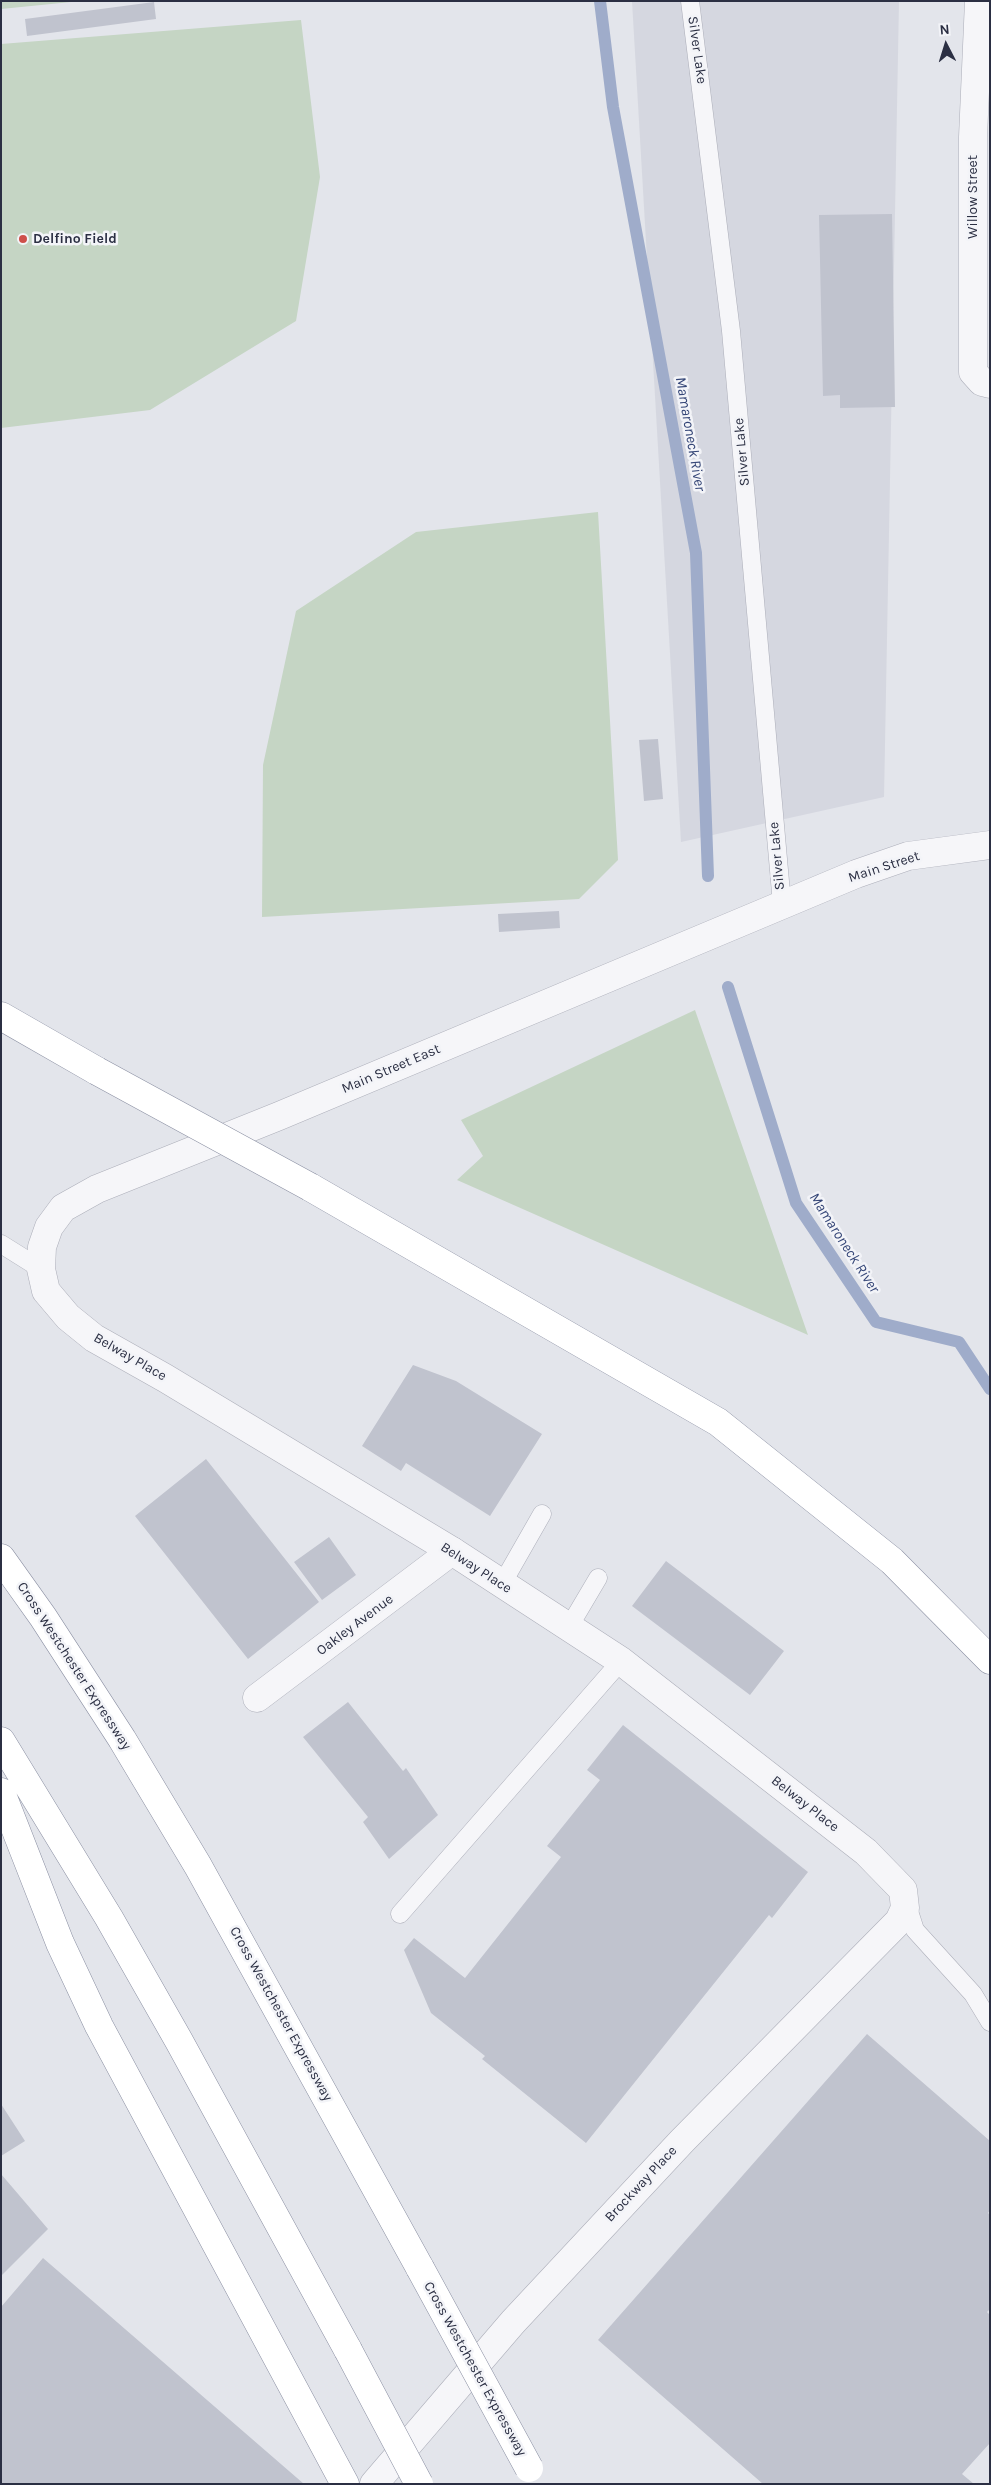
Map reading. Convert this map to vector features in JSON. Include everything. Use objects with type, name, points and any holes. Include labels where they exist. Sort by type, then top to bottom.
[{"type":"highway","points":[[1,1016],[310,1187],[718,1422],[892,1561],[990,1660]]},
{"type":"highway","name":"Cross Westchester Expressway","points":[[1,1558],[43,1617],[122,1739],[193,1858],[269,1991],[533,2476]]},
{"type":"highway","points":[[1,1742],[94,1893],[179,2040],[419,2484]]},
{"type":"highway","points":[[1,1792],[60,1943],[99,2026],[345,2484]]},
{"type":"street","name":"Willow Street","points":[[979,1],[973,137],[973,372],[982,382],[990,384]]},
{"type":"street","name":"Main Street","points":[[782,904],[856,874],[908,856],[990,845]]},
{"type":"street","name":"Main Street East","points":[[41,1269],[42,1247],[54,1220],[63,1208],[97,1189],[279,1116],[782,904]]},
{"type":"street","name":"Belway Place","points":[[41,1269],[46,1291],[68,1317],[94,1338],[165,1378],[452,1551],[621,1661],[866,1852],[902,1890]]},
{"type":"street","name":"Oakley Avenue","points":[[257,1698],[452,1551]]},
{"type":"street","name":"Brockway Place","points":[[374,2484],[513,2322],[682,2141],[899,1921],[905,1908],[902,1890]]},
{"type":"lane","name":"Silver Lake","points":[[690,1],[732,331],[782,904]]},
{"type":"lane","points":[[1,1244],[41,1269]]},
{"type":"lane","points":[[502,1584],[542,1514]]},
{"type":"lane","points":[[569,1627],[598,1578]]},
{"type":"lane","points":[[400,1914],[621,1661]]},
{"type":"lane","points":[[902,1890],[915,1930],[973,1994],[990,2022]]},
{"type":"shaded area","points":[[632,1],[899,1],[884,797],[681,842]]},
{"type":"green space","points":[[1,1],[81,1],[1,9]]},
{"type":"green space","points":[[301,20],[320,177],[296,321],[150,410],[1,428],[1,44]]},
{"type":"green space","points":[[598,512],[618,860],[579,899],[262,917],[263,765],[296,611],[416,532]]},
{"type":"green space","points":[[695,1010],[808,1335],[457,1180],[483,1156],[461,1120]]},
{"type":"building","points":[[154,2],[156,19],[27,36],[25,19]]},
{"type":"building","points":[[892,214],[895,407],[840,408],[840,395],[823,396],[819,215]]},
{"type":"building","points":[[658,739],[663,799],[644,801],[639,740]]},
{"type":"building","points":[[559,911],[560,928],[499,932],[498,914]]},
{"type":"building","points":[[413,1365],[456,1381],[542,1434],[490,1516],[406,1463],[401,1471],[362,1446]]},
{"type":"building","points":[[206,1459],[319,1602],[248,1659],[135,1516]]},
{"type":"building","points":[[329,1537],[356,1575],[322,1600],[294,1562]]},
{"type":"building","points":[[666,1561],[784,1651],[750,1695],[632,1606]]},
{"type":"building","points":[[348,1702],[403,1771],[406,1768],[438,1815],[389,1859],[363,1822],[368,1817],[303,1737]]},
{"type":"building","points":[[623,1725],[808,1872],[772,1918],[769,1915],[586,2143],[482,2059],[485,2056],[431,2013],[404,1950],[414,1938],[465,1978],[561,1857],[547,1846],[600,1780],[587,1770]]},
{"type":"building","points":[[867,2034],[990,2141],[990,2210],[988,2213],[990,2215],[990,2309],[987,2312],[990,2315],[990,2443],[962,2474],[974,2484],[763,2484],[598,2340]]},
{"type":"building","points":[[1,2104],[25,2141],[1,2156]]},
{"type":"building","points":[[1,2174],[48,2229],[1,2276]]},
{"type":"building","points":[[43,2258],[304,2484],[1,2484],[1,2307]]},
{"type":"waterway","name":"Mamaroneck River","points":[[600,1],[613,107],[696,553],[708,876]]},
{"type":"waterway","name":"Mamaroneck River","points":[[728,987],[796,1203],[876,1322],[959,1342],[990,1389]]},
{"type":"place","name":"Delfino Field","points":[[23,239]]}]
